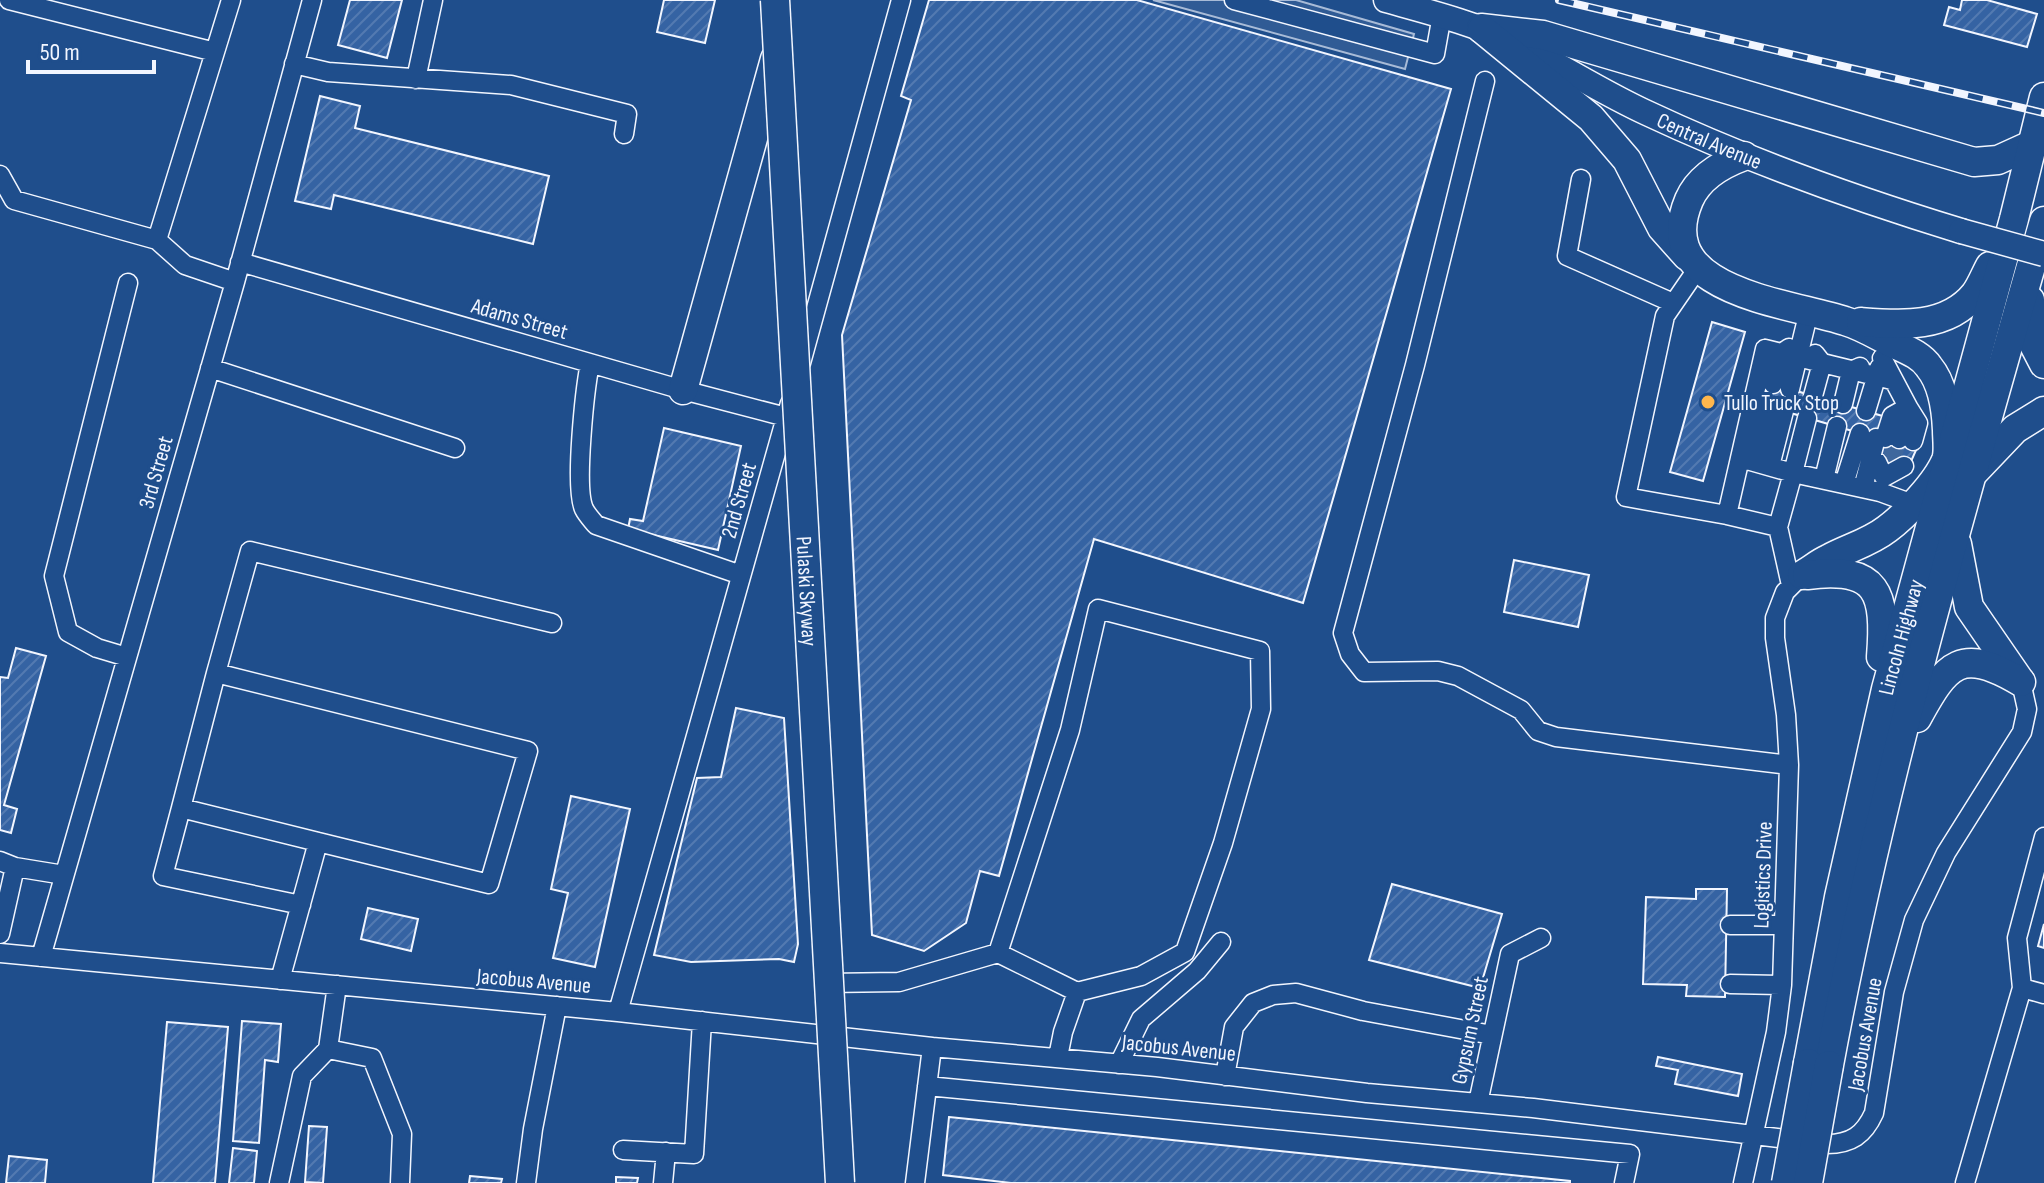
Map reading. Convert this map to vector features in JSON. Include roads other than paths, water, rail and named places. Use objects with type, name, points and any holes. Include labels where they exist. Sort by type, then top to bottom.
[{"type":"highway","name":"Pulaski Skyway","points":[[775,0],[840,1183]]},
{"type":"highway","points":[[683,390],[773,65],[782,0]]},
{"type":"highway","name":"Pulaski Skyway","points":[[794,0],[858,1183]]},
{"type":"highway","points":[[1481,28],[1543,35],[1974,162],[1998,160],[2031,145]]},
{"type":"highway","points":[[1481,28],[1591,118],[1627,160],[1662,228],[1692,262],[1725,286],[1806,324],[1915,324],[1937,319],[1957,309],[1974,296],[2014,219]]},
{"type":"highway","name":"Lincoln Highway","points":[[1886,747],[1947,459],[2014,219],[2044,97]]},
{"type":"highway","points":[[1692,262],[1682,228],[1694,191],[1717,169],[1744,156]]},
{"type":"highway","name":"Lincoln Highway","points":[[1808,1183],[1839,897],[1956,534],[2036,264],[2044,221]]},
{"type":"highway","points":[[2036,264],[2032,341],[2044,364]]},
{"type":"highway","points":[[1796,580],[1829,558],[1874,538],[1896,522],[1947,459],[1946,412],[1939,386],[1929,366],[1921,358],[1888,352],[1848,322]]},
{"type":"highway","points":[[1972,474],[2015,429],[2044,411]]},
{"type":"highway","points":[[1956,534],[1969,607],[2021,682]]},
{"type":"highway","points":[[1796,580],[1831,572],[1850,574],[1866,581],[1877,594],[1883,623],[1886,747]]},
{"type":"highway","points":[[1886,747],[1936,684],[1955,666],[1973,663],[1986,665],[2021,682]]},
{"type":"highway","name":"Lincoln Highway","points":[[1786,1183],[1819,1064]]},
{"type":"main road","name":"Central Avenue","points":[[1386,0],[1481,28],[1624,102],[1744,156],[1852,197],[1961,231],[2036,264]]},
{"type":"street","points":[[9,0],[215,52]]},
{"type":"street","points":[[157,240],[231,0]]},
{"type":"street","name":"3rd Street","points":[[41,957],[235,282],[312,0]]},
{"type":"street","points":[[416,79],[433,0]]},
{"type":"street","name":"2nd Street","points":[[618,1012],[901,0]]},
{"type":"street","points":[[1234,0],[1435,54],[1442,15]]},
{"type":"street","points":[[294,64],[328,72],[511,85],[627,114],[624,134]]},
{"type":"street","points":[[1485,81],[1415,365],[1343,633],[1350,654],[1364,672],[1438,671],[1458,676],[1521,710],[1538,731],[1556,737],[1789,765]]},
{"type":"street","points":[[0,175],[14,200],[157,240],[185,265],[235,282]]},
{"type":"street","points":[[1581,179],[1567,256],[1673,303]]},
{"type":"street","name":"Adams Street","points":[[240,262],[786,417]]},
{"type":"street","points":[[1692,262],[1665,316],[1626,497],[1778,527]]},
{"type":"street","points":[[127,657],[97,648],[68,632],[54,576],[128,283]]},
{"type":"street","points":[[1754,462],[1782,353],[1806,324],[1822,363],[1813,396]]},
{"type":"street","points":[[1843,404],[1851,371],[1888,352]]},
{"type":"street","points":[[1874,414],[1888,352]]},
{"type":"street","points":[[1782,353],[1884,378]]},
{"type":"street","points":[[1782,353],[1782,387]]},
{"type":"street","points":[[590,363],[584,391],[583,508],[596,525],[741,575]]},
{"type":"street","points":[[210,368],[455,448]]},
{"type":"street","points":[[1877,476],[1894,431],[1884,378]]},
{"type":"street","points":[[1727,515],[1776,409]]},
{"type":"street","points":[[1894,431],[1929,424],[1946,412]]},
{"type":"street","points":[[1796,580],[1778,527],[1807,418]]},
{"type":"street","points":[[1824,479],[1837,426]]},
{"type":"street","points":[[1754,462],[1824,479],[1877,476],[1913,504]]},
{"type":"street","points":[[301,905],[163,876],[250,551],[552,623]]},
{"type":"street","name":"Logistics Drive","points":[[1743,1183],[1776,1032],[1782,985],[1789,765],[1775,627],[1777,609],[1796,580]]},
{"type":"street","points":[[826,983],[899,982],[998,953],[1077,992],[1141,976],[1185,952],[1223,843],[1261,709],[1260,651],[1098,609],[1070,730],[998,953]]},
{"type":"street","points":[[181,808],[489,884],[528,751],[216,673]]},
{"type":"street","name":"Jacobus Avenue","points":[[0,953],[1058,1057],[1843,1144],[1858,1136],[1869,1123],[1879,1092],[1894,992],[1914,920],[1946,853],[2018,740],[2027,709],[2021,682]]},
{"type":"street","points":[[1965,1183],[2022,988],[2017,938],[2044,837]]},
{"type":"street","points":[[280,980],[318,842]]},
{"type":"street","points":[[0,934],[8,864],[64,875]]},
{"type":"street","points":[[1730,925],[1784,925]]},
{"type":"street","name":"Gypsum Street","points":[[1478,1103],[1510,954],[1541,938]]},
{"type":"street","points":[[1119,1064],[1141,1019],[1197,971],[1221,942]]},
{"type":"street","points":[[1730,984],[1782,985]]},
{"type":"street","points":[[279,1183],[302,1076],[328,1049],[337,985]]},
{"type":"street","points":[[2022,988],[2044,994]]},
{"type":"street","points":[[1058,1057],[1077,992]]},
{"type":"street","points":[[1225,1076],[1234,1027],[1253,1003],[1273,995],[1296,993],[1376,1014],[1492,1035]]},
{"type":"street","points":[[526,1183],[533,1129],[557,1006]]},
{"type":"street","points":[[623,1150],[694,1154],[702,1021]]},
{"type":"street","points":[[915,1183],[932,1047]]},
{"type":"street","points":[[328,1049],[372,1058],[402,1134],[400,1183]]},
{"type":"street","points":[[927,1086],[1630,1154],[1624,1183]]},
{"type":"street","points":[[663,1183],[666,1152]]},
{"type":"tunnel","points":[[1889,464],[1899,439]]},
{"type":"railway","points":[[1559,0],[2044,113]]},
{"type":"place","name":"Tullo Truck Stop","points":[[1708,402]]}]
